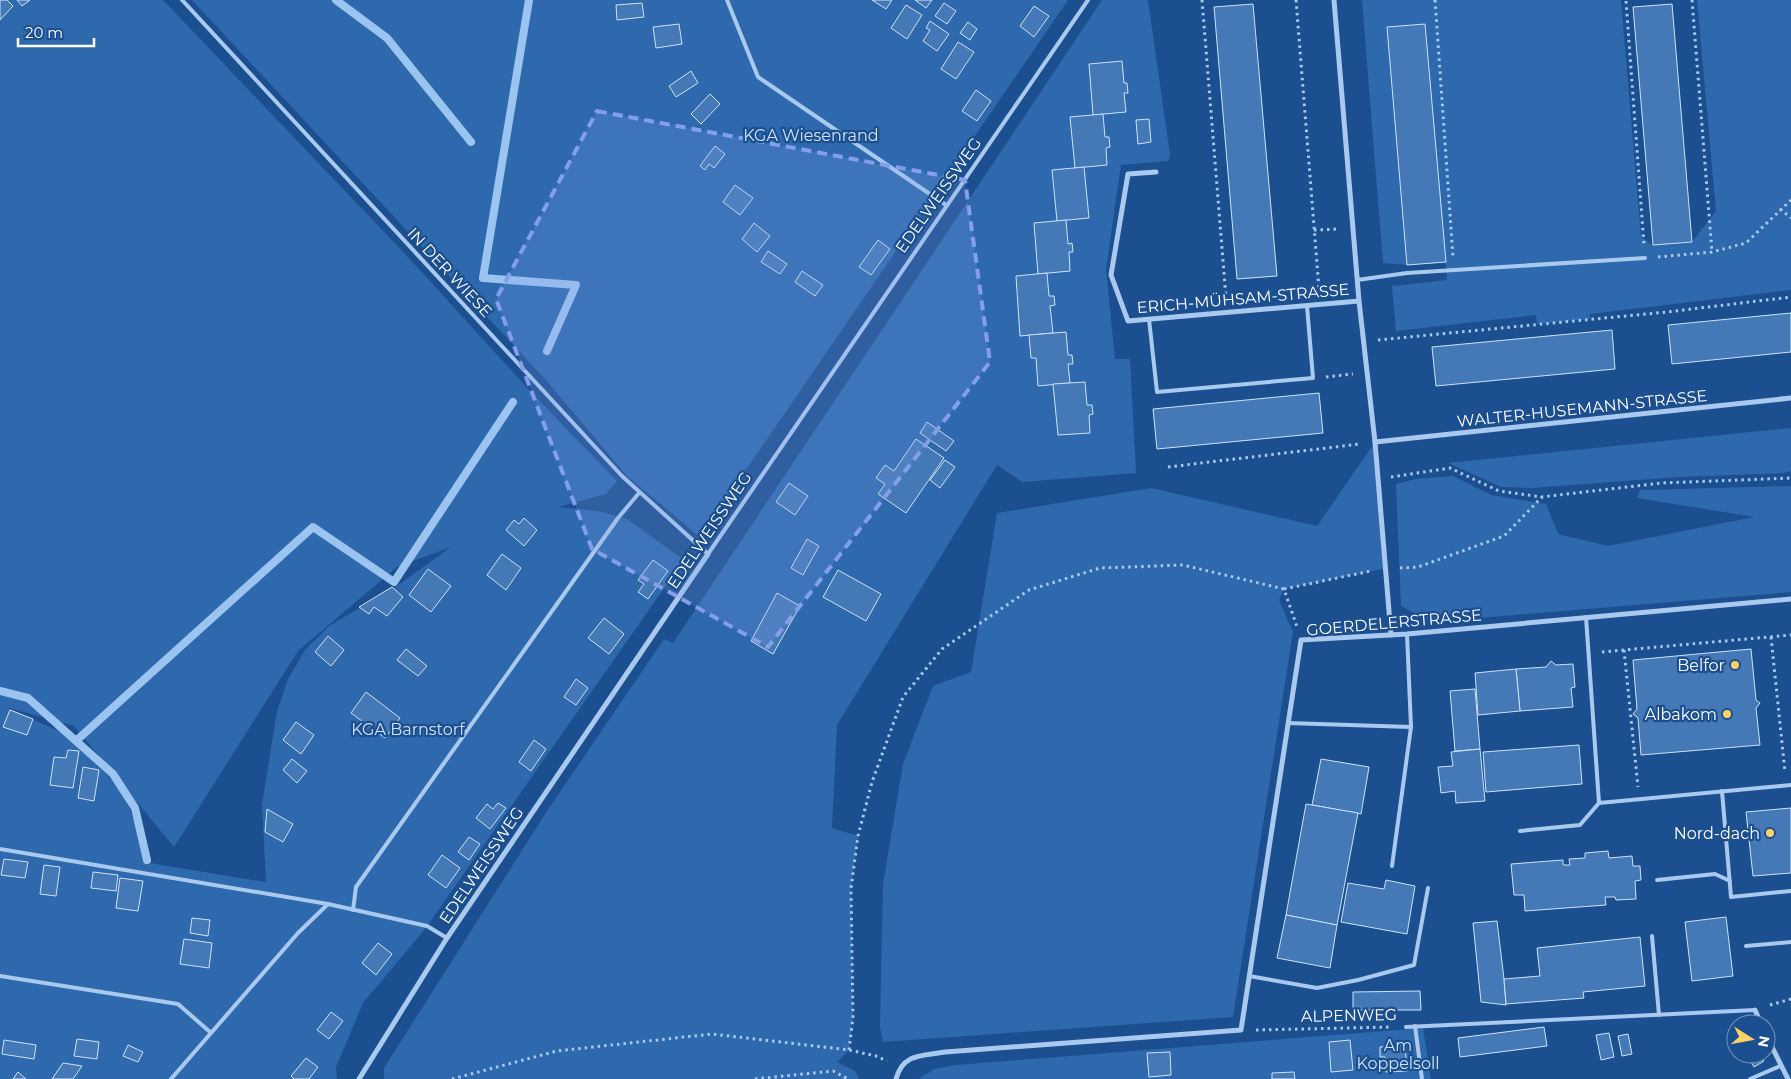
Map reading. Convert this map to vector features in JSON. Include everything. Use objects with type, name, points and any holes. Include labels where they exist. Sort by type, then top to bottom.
[{"type":"street","name":"ERICH-MÜHSAM-STRASSE","points":[[1334,0],[1357,280],[1375,442],[1391,635]]},
{"type":"street","name":"ERICH-MÜHSAM-STRASSE","points":[[1156,172],[1128,174],[1111,275],[1128,321],[1359,301]]},
{"type":"street","name":"WALTER-HUSEMANN-STRASSE","points":[[1375,442],[1791,398]]},
{"type":"street","name":"EDELWEISSWEG","points":[[359,1079],[446,938],[708,554]]},
{"type":"street","name":"GOERDELERSTRASSE","points":[[1241,1030],[1301,640],[1407,634],[1791,600]]},
{"type":"street","points":[[1755,1010],[1757,1014]]},
{"type":"street","points":[[896,1079],[899,1067],[911,1058],[945,1052],[1241,1030]]},
{"type":"street","points":[[1776,1057],[1788,1079]]},
{"type":"lane","name":"IN DER WIESE","points":[[182,0],[639,493],[708,554]]},
{"type":"lane","points":[[728,0],[758,77],[946,205]]},
{"type":"lane","name":"EDELWEISSWEG","points":[[708,554],[1088,0]]},
{"type":"lane","points":[[1357,280],[1407,272],[1645,258]]},
{"type":"lane","points":[[1150,319],[1157,392],[1313,378],[1307,306]]},
{"type":"lane","points":[[353,910],[356,888],[612,526],[639,493]]},
{"type":"lane","points":[[1520,831],[1580,825],[1599,803],[1586,617]]},
{"type":"lane","points":[[1392,866],[1411,727],[1407,634]]},
{"type":"lane","points":[[1288,723],[1411,727]]},
{"type":"lane","points":[[1599,803],[1789,785]]},
{"type":"lane","points":[[1722,791],[1731,896],[1791,892]]},
{"type":"lane","points":[[0,849],[328,904],[427,926],[446,938]]},
{"type":"lane","points":[[1657,880],[1715,874],[1730,881]]},
{"type":"lane","points":[[1249,976],[1317,988],[1358,980],[1414,965],[1428,888]]},
{"type":"lane","points":[[171,1079],[298,933],[328,904]]},
{"type":"lane","points":[[1652,936],[1659,1015]]},
{"type":"lane","points":[[1746,946],[1791,942]]},
{"type":"lane","points":[[0,976],[178,1004],[210,1032]]},
{"type":"lane","name":"ALPENWEG","points":[[1406,1027],[1755,1010]]},
{"type":"lane","points":[[1415,1026],[1422,1079]]},
{"type":"lane","points":[[1750,1079],[1780,1066]]},
{"type":"path","points":[[1202,0],[1227,313]]},
{"type":"path","points":[[1296,0],[1320,304]]},
{"type":"path","points":[[1435,0],[1454,270]]},
{"type":"path","points":[[1692,0],[1712,252]]},
{"type":"path","points":[[1626,1],[1645,258],[1712,252],[1746,243],[1780,208],[1791,200]]},
{"type":"path","points":[[1780,208],[1791,218]]},
{"type":"path","points":[[1314,230],[1353,228]]},
{"type":"path","points":[[1363,342],[1668,312],[1791,297]]},
{"type":"path","points":[[1313,378],[1366,373]]},
{"type":"path","points":[[1168,467],[1375,442]]},
{"type":"path","points":[[1378,479],[1450,468],[1499,491],[1542,497],[1662,482],[1791,478]]},
{"type":"path","points":[[849,1050],[853,1017],[851,888],[858,836],[872,782],[903,697],[942,649],[1029,590],[1100,568],[1183,564],[1284,589],[1386,568],[1418,567],[1504,536],[1542,497]]},
{"type":"path","points":[[1284,589],[1301,640]]},
{"type":"path","points":[[1589,653],[1791,635]]},
{"type":"path","points":[[1771,637],[1789,785]]},
{"type":"path","points":[[1624,650],[1639,800]]},
{"type":"path","points":[[1755,1010],[1791,999]]},
{"type":"path","name":"ALPENWEG","points":[[1241,1030],[1406,1027]]},
{"type":"path","points":[[452,1079],[557,1051],[712,1034],[849,1050],[876,1056],[899,1067]]},
{"type":"path","points":[[755,1079],[834,1071],[848,1079]]},
{"type":"highlighted area","points":[[597,111],[965,180],[990,362],[768,647],[592,549],[496,299]]},
{"type":"green space","name":"KGA Barnstorf","points":[[0,0],[163,0],[409,258],[531,392],[617,481],[606,494],[559,507],[598,511],[627,519],[684,560],[425,929],[363,1003],[336,1067],[337,1079],[0,1079]],"holes":[[[451,547],[394,588],[329,626],[305,650],[288,679],[277,711],[262,805],[266,882],[149,863],[129,807],[119,787],[67,735],[6,707],[74,726],[174,847],[298,651],[397,567]]]},
{"type":"green space","name":"KGA Wiesenrand","points":[[192,0],[1068,0],[700,537],[627,476],[545,379]]},
{"type":"green space","points":[[1102,0],[1148,0],[1170,155],[1168,161],[1121,165],[1106,270],[1115,359],[1130,359],[1136,473],[1022,482],[997,465],[837,725],[832,828],[858,836],[851,888],[853,1017],[849,1050],[837,1062],[855,1071],[859,1079],[384,1079],[384,1068],[547,811],[664,639],[673,643]]},
{"type":"green space","points":[[1362,0],[1621,0],[1641,237],[1653,245],[1692,242],[1716,211],[1697,0],[1791,0],[1791,290],[1590,314],[1590,319],[1537,324],[1536,315],[1396,331],[1392,286],[1447,280],[1425,24],[1387,27],[1407,265],[1383,263]]},
{"type":"green space","points":[[1791,428],[1791,471],[1784,473],[1678,477],[1532,488],[1501,487],[1448,463]]},
{"type":"green space","points":[[1375,442],[1387,568],[1284,589],[1279,600],[1293,632],[1233,1017],[883,1042],[880,1027],[883,884],[903,764],[933,686],[971,672],[997,513],[1151,488],[1317,526]]},
{"type":"green space","points":[[1453,476],[1491,495],[1546,504],[1558,534],[1608,546],[1754,517],[1637,498],[1640,490],[1791,486],[1791,592],[1431,622],[1401,606],[1396,484],[1416,479]]},
{"type":"green space","name":"Am Koppelsoll","points":[[1423,1028],[1431,1079],[919,1079],[934,1069],[956,1065]]},
{"type":"building","points":[[0,0],[7,0],[13,6],[0,20]]},
{"type":"building","points":[[17,0],[30,0],[22,6]]},
{"type":"building","points":[[872,0],[892,0],[886,9]]},
{"type":"building","points":[[915,0],[932,0],[926,8]]},
{"type":"building","points":[[642,3],[644,17],[617,20],[616,5]]},
{"type":"building","points":[[944,3],[956,11],[947,24],[935,16]]},
{"type":"building","points":[[1253,4],[1277,276],[1237,279],[1214,7]]},
{"type":"building","points":[[1672,4],[1692,242],[1653,245],[1633,7]]},
{"type":"building","points":[[906,5],[922,15],[907,39],[891,28]]},
{"type":"building","points":[[1034,6],[1049,16],[1034,37],[1020,26]]},
{"type":"building","points":[[930,21],[949,34],[937,51],[923,41],[930,30],[926,28]]},
{"type":"building","points":[[968,22],[977,29],[970,40],[960,33]]},
{"type":"building","points":[[679,24],[682,44],[656,48],[653,27]]},
{"type":"building","points":[[1425,24],[1446,262],[1407,265],[1387,27]]},
{"type":"building","points":[[958,42],[974,52],[956,79],[941,69]]},
{"type":"building","points":[[1122,61],[1124,83],[1127,83],[1128,93],[1124,93],[1126,112],[1093,115],[1089,64]]},
{"type":"building","points":[[691,71],[698,83],[676,97],[669,86]]},
{"type":"building","points":[[976,90],[991,101],[977,121],[962,111]]},
{"type":"building","points":[[710,94],[720,104],[701,124],[691,114]]},
{"type":"building","points":[[1103,114],[1105,137],[1109,137],[1110,147],[1106,148],[1107,165],[1075,168],[1070,117]]},
{"type":"building","points":[[1149,119],[1151,142],[1138,144],[1136,120]]},
{"type":"building","points":[[715,146],[725,154],[714,168],[709,164],[705,170],[700,166]]},
{"type":"building","points":[[1084,167],[1089,218],[1057,221],[1052,170]]},
{"type":"building","points":[[735,185],[753,198],[740,215],[723,202]]},
{"type":"building","points":[[1066,220],[1068,244],[1072,243],[1073,252],[1069,252],[1070,271],[1038,274],[1034,223]]},
{"type":"building","points":[[754,223],[770,236],[757,252],[742,239]]},
{"type":"building","points":[[878,240],[890,249],[871,275],[859,267]]},
{"type":"building","points":[[768,251],[787,264],[780,274],[761,262]]},
{"type":"building","points":[[802,271],[823,285],[815,296],[795,282]]},
{"type":"building","points":[[1047,273],[1049,296],[1054,296],[1055,305],[1050,306],[1053,333],[1020,336],[1016,276]]},
{"type":"building","points":[[1791,313],[1791,352],[1672,364],[1668,325]]},
{"type":"building","points":[[1612,330],[1615,369],[1436,386],[1432,347]]},
{"type":"building","points":[[1066,332],[1068,355],[1072,355],[1073,364],[1068,364],[1070,383],[1038,386],[1036,358],[1031,358],[1029,335]]},
{"type":"building","points":[[1085,382],[1087,405],[1092,405],[1093,414],[1089,415],[1090,433],[1058,435],[1053,384]]},
{"type":"building","points":[[1319,393],[1323,433],[1157,449],[1153,409]]},
{"type":"building","points":[[927,422],[954,441],[946,451],[920,433]]},
{"type":"building","points":[[916,439],[944,458],[906,513],[878,494],[885,484],[876,478],[885,465],[894,471]]},
{"type":"building","points":[[945,460],[955,467],[940,488],[930,480]]},
{"type":"building","points":[[789,483],[808,496],[795,515],[776,502]]},
{"type":"building","points":[[524,518],[537,530],[524,546],[506,530],[514,520],[519,524]]},
{"type":"building","points":[[807,539],[819,546],[803,575],[791,568]]},
{"type":"building","points":[[502,554],[521,568],[506,590],[487,575]]},
{"type":"building","points":[[653,560],[668,571],[648,599],[638,592],[644,584],[638,580]]},
{"type":"building","points":[[428,569],[451,586],[431,612],[409,595]]},
{"type":"building","points":[[838,570],[881,594],[866,621],[823,597]]},
{"type":"building","points":[[392,587],[403,597],[387,616],[374,607],[369,614],[359,607]]},
{"type":"building","points":[[777,593],[800,606],[773,654],[751,641]]},
{"type":"building","points":[[604,618],[624,634],[609,654],[588,638]]},
{"type":"building","points":[[328,636],[344,650],[331,666],[315,652]]},
{"type":"building","points":[[406,649],[427,666],[418,676],[397,660]]},
{"type":"building","points":[[1751,649],[1756,700],[1760,703],[1756,708],[1760,745],[1641,755],[1638,718],[1633,714],[1637,709],[1633,660]]},
{"type":"building","points":[[1551,661],[1556,665],[1573,664],[1575,687],[1571,688],[1573,707],[1520,711],[1516,669],[1546,667]]},
{"type":"building","points":[[1516,669],[1520,711],[1478,715],[1475,673]]},
{"type":"building","points":[[576,679],[588,688],[576,705],[564,697]]},
{"type":"building","points":[[1475,689],[1480,749],[1455,751],[1450,691]]},
{"type":"building","points":[[366,692],[400,718],[385,738],[351,713]]},
{"type":"building","points":[[10,710],[33,719],[27,735],[3,727]]},
{"type":"building","points":[[296,722],[314,735],[301,754],[283,740]]},
{"type":"building","points":[[534,740],[546,749],[531,771],[519,762]]},
{"type":"building","points":[[1579,745],[1582,784],[1486,792],[1483,752]]},
{"type":"building","points":[[1480,749],[1485,801],[1456,803],[1455,791],[1441,793],[1438,767],[1453,766],[1451,752]]},
{"type":"building","points":[[68,750],[79,751],[73,788],[50,785],[54,757],[66,758]]},
{"type":"building","points":[[292,759],[307,771],[297,783],[283,770]]},
{"type":"building","points":[[1321,759],[1369,767],[1361,814],[1312,805]]},
{"type":"building","points":[[83,767],[99,770],[94,801],[78,798]]},
{"type":"building","points":[[498,803],[506,808],[490,829],[476,818],[487,804],[493,809]]},
{"type":"building","points":[[1306,804],[1358,813],[1337,925],[1286,915]]},
{"type":"building","name":"Nord-dach","points":[[1791,808],[1791,873],[1753,876],[1746,812]]},
{"type":"building","points":[[267,809],[293,824],[283,842],[265,832]]},
{"type":"building","points":[[469,837],[480,844],[469,860],[458,852]]},
{"type":"building","points":[[1608,851],[1609,858],[1632,856],[1633,866],[1640,866],[1641,880],[1635,881],[1636,899],[1616,900],[1615,897],[1605,897],[1606,905],[1525,911],[1524,895],[1514,895],[1511,864],[1563,860],[1563,865],[1570,865],[1569,859],[1585,858],[1585,853]]},
{"type":"building","points":[[442,855],[460,868],[446,888],[428,875]]},
{"type":"building","points":[[4,859],[28,862],[25,878],[1,875]]},
{"type":"building","points":[[44,865],[60,867],[56,896],[40,894]]},
{"type":"building","points":[[93,872],[118,875],[116,891],[91,888]]},
{"type":"building","points":[[120,878],[143,881],[138,911],[116,908]]},
{"type":"building","points":[[1386,880],[1415,886],[1407,934],[1341,922],[1348,883],[1384,889]]},
{"type":"building","points":[[1286,915],[1337,925],[1330,968],[1277,958]]},
{"type":"building","points":[[1726,917],[1733,976],[1692,981],[1685,922]]},
{"type":"building","points":[[192,918],[210,920],[208,936],[190,933]]},
{"type":"building","points":[[1497,921],[1506,1005],[1481,1002],[1473,923]]},
{"type":"building","points":[[1640,937],[1645,986],[1583,992],[1584,998],[1506,1004],[1504,979],[1540,976],[1537,948]]},
{"type":"building","points":[[184,939],[212,943],[209,968],[180,964]]},
{"type":"building","points":[[378,943],[392,954],[376,975],[362,963]]},
{"type":"building","points":[[1420,991],[1421,1010],[1353,1010],[1353,992]]},
{"type":"building","points":[[331,1012],[343,1021],[329,1039],[317,1030]]},
{"type":"building","points":[[1544,1027],[1547,1046],[1460,1057],[1458,1038]]},
{"type":"building","points":[[1609,1033],[1614,1057],[1601,1060],[1596,1035]]},
{"type":"building","points":[[1628,1034],[1632,1054],[1622,1056],[1618,1036]]},
{"type":"building","points":[[77,1039],[99,1042],[97,1059],[74,1056]]},
{"type":"building","points":[[4,1040],[36,1045],[34,1059],[2,1054]]},
{"type":"building","points":[[1350,1040],[1353,1070],[1331,1072],[1329,1042]]},
{"type":"building","points":[[128,1045],[143,1052],[138,1062],[123,1056]]},
{"type":"building","points":[[1405,1045],[1407,1071],[1386,1072],[1385,1057],[1380,1057],[1380,1047]]},
{"type":"building","points":[[1170,1052],[1171,1075],[1149,1077],[1147,1053]]},
{"type":"building","points":[[306,1058],[318,1067],[309,1079],[294,1079],[291,1076]]},
{"type":"building","points":[[63,1063],[82,1066],[73,1079],[52,1079]]},
{"type":"building","points":[[18,1072],[26,1079],[13,1079]]},
{"type":"building","points":[[1294,1072],[1295,1079],[1272,1079],[1272,1073]]},
{"type":"waterway","points":[[336,0],[387,38],[471,142]]},
{"type":"waterway","points":[[529,0],[483,278],[576,285],[547,351]]},
{"type":"waterway","points":[[77,740],[313,527],[394,582],[513,402]]},
{"type":"waterway","points":[[0,691],[28,698],[113,774],[135,808],[147,860]]},
{"type":"place","name":"Belfor","points":[[1735,665]]},
{"type":"place","name":"Albakom","points":[[1727,714]]},
{"type":"place","name":"Nord-dach","points":[[1770,833]]}]
